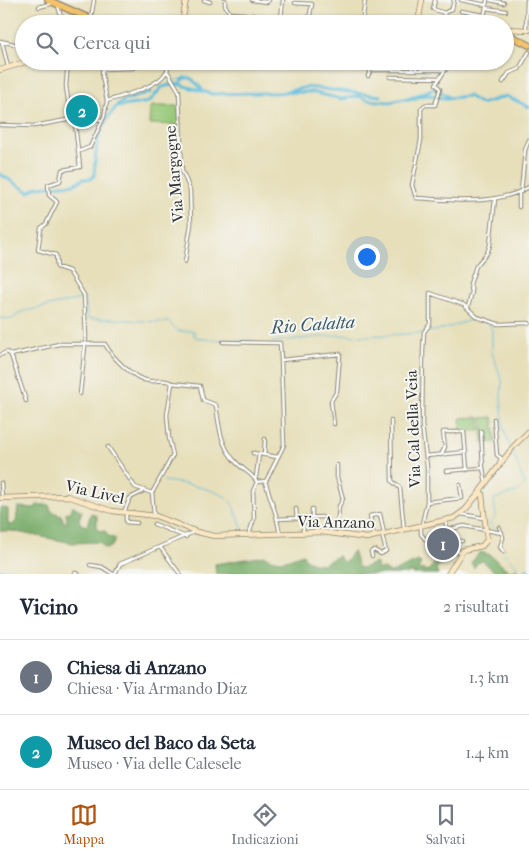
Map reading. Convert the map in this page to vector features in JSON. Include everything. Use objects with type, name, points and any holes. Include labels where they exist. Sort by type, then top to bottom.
[{"type":"main road","points":[[184,15],[186,0]]},
{"type":"main road","points":[[419,15],[422,0]]},
{"type":"main road","points":[[53,3],[81,15]]},
{"type":"main road","points":[[514,31],[528,30]]},
{"type":"main road","points":[[514,36],[529,45]]},
{"type":"main road","points":[[0,70],[15,66]]},
{"type":"main road","name":"Via Anzano","points":[[154,515],[195,531],[217,536],[329,533],[363,538],[446,521],[461,514],[480,494],[486,482],[512,448],[529,431]]},
{"type":"main road","points":[[448,574],[456,565],[463,550],[484,544],[488,537],[486,518],[480,494]]},
{"type":"main road","name":"Via Livel","points":[[1,498],[67,496],[110,511],[154,515]]},
{"type":"street","points":[[92,15],[94,0]]},
{"type":"street","points":[[204,0],[210,2]]},
{"type":"street","points":[[225,0],[228,15]]},
{"type":"street","points":[[252,0],[267,2],[269,0]]},
{"type":"street","points":[[281,15],[283,0]]},
{"type":"street","points":[[363,15],[365,0]]},
{"type":"street","points":[[434,0],[433,8],[444,13],[452,9],[454,0]]},
{"type":"street","points":[[461,0],[506,11]]},
{"type":"street","points":[[461,11],[484,15],[488,0],[504,3]]},
{"type":"street","points":[[527,0],[528,30]]},
{"type":"street","points":[[39,6],[53,3],[59,15]]},
{"type":"street","points":[[295,3],[312,4],[310,15]]},
{"type":"street","points":[[229,12],[245,14]]},
{"type":"street","points":[[8,68],[1,41],[15,44]]},
{"type":"street","points":[[503,82],[509,73],[519,69],[529,52]]},
{"type":"street","points":[[67,70],[66,84],[72,118],[75,123],[80,168],[62,170],[60,181],[48,187],[49,196],[57,202],[46,224],[41,228],[38,250],[56,255],[57,267],[69,271],[85,299],[87,324],[80,394]]},
{"type":"street","points":[[79,152],[90,147],[102,120],[107,101],[103,70]]},
{"type":"street","points":[[368,76],[371,70]]},
{"type":"street","points":[[414,77],[414,70],[444,70]]},
{"type":"street","points":[[444,70],[436,84],[439,90],[435,106],[424,105],[421,109],[421,140],[412,184],[416,198],[494,199],[520,192],[529,187]]},
{"type":"street","points":[[107,101],[133,93],[163,78],[167,71]]},
{"type":"street","name":"Via Margogne","points":[[167,71],[176,85],[180,102],[182,170],[190,190],[191,224],[185,262]]},
{"type":"street","points":[[390,77],[439,78]]},
{"type":"street","points":[[0,125],[34,126],[86,117],[102,120]]},
{"type":"street","points":[[519,207],[529,140]]},
{"type":"street","points":[[494,199],[490,246],[487,253],[476,266],[470,284],[471,299],[468,307],[476,317],[498,324],[529,322]]},
{"type":"street","name":"Via Cal della Veia","points":[[422,526],[426,502],[426,456],[422,425],[424,333],[430,324],[430,294],[468,307]]},
{"type":"street","points":[[223,342],[280,343],[284,445],[266,481],[280,534]]},
{"type":"street","points":[[11,355],[46,346],[106,344],[108,350],[134,374],[147,381],[160,380],[172,383],[197,384],[201,387],[203,400],[216,405],[224,446],[234,460],[256,480],[266,481]]},
{"type":"street","points":[[0,355],[6,351],[11,355],[26,401]]},
{"type":"street","points":[[280,360],[340,354],[337,391],[331,401],[334,424]]},
{"type":"street","points":[[154,515],[152,493],[173,455],[167,415],[172,383]]},
{"type":"street","points":[[494,419],[497,455],[501,458],[498,463],[500,464]]},
{"type":"street","points":[[391,421],[392,481],[400,488],[404,530]]},
{"type":"street","points":[[481,431],[483,468],[486,482]]},
{"type":"street","points":[[442,455],[444,447],[443,432],[464,432],[467,470]]},
{"type":"street","points":[[264,454],[265,439]]},
{"type":"street","points":[[108,447],[135,487],[143,492],[152,493]]},
{"type":"street","points":[[426,456],[466,452]]},
{"type":"street","points":[[253,454],[278,457]]},
{"type":"street","points":[[249,535],[254,519],[253,489],[259,454]]},
{"type":"street","points":[[329,533],[338,517],[344,496],[337,477],[337,465]]},
{"type":"street","points":[[446,471],[483,468]]},
{"type":"street","points":[[1,483],[1,498]]},
{"type":"street","points":[[460,485],[462,498]]},
{"type":"street","points":[[137,523],[126,522],[125,512],[130,498],[143,492]]},
{"type":"street","points":[[426,502],[462,498],[466,501]]},
{"type":"street","points":[[296,509],[297,519]]},
{"type":"street","points":[[312,509],[312,518]]},
{"type":"street","points":[[372,556],[371,552],[374,550],[381,554],[386,551],[380,514],[370,516],[374,536]]},
{"type":"street","points":[[461,514],[486,518]]},
{"type":"street","points":[[277,519],[322,517]]},
{"type":"street","points":[[303,533],[304,518]]},
{"type":"street","points":[[446,521],[446,530]]},
{"type":"street","points":[[154,524],[186,536]]},
{"type":"street","points":[[422,526],[421,534],[425,539],[434,542],[446,530],[462,526],[487,528],[497,533],[502,533]]},
{"type":"street","points":[[499,527],[503,538],[500,546],[504,552]]},
{"type":"street","points":[[90,565],[102,567],[114,574],[117,567],[125,562],[195,531]]},
{"type":"street","points":[[460,554],[452,545],[454,541],[462,541]]},
{"type":"street","points":[[160,547],[180,574]]},
{"type":"green space","points":[[179,106],[180,125],[149,124],[150,107]]},
{"type":"green space","points":[[479,417],[480,431],[461,431],[461,418]]},
{"type":"green space","points":[[493,417],[496,442],[483,443],[481,418]]},
{"type":"green space","points":[[37,505],[49,505],[51,511],[61,515],[64,522],[67,523],[66,512],[70,513],[73,506],[82,511],[79,520],[81,524],[87,526],[91,513],[97,516],[97,530],[105,531],[108,536],[116,539],[112,546],[106,549],[99,542],[73,543],[11,531],[0,531],[0,507],[8,509],[8,524],[12,525],[16,522],[18,507],[35,508]]},
{"type":"green space","points":[[353,551],[358,567],[363,568],[375,563],[378,565],[376,569],[384,569],[391,573],[418,561],[421,563],[418,569],[428,571],[438,559],[435,555],[440,552],[445,558],[436,569],[438,574],[413,574],[412,572],[407,574],[216,574],[215,564],[265,556],[280,561],[303,554],[305,559],[313,563],[323,564],[338,556],[344,563]]},
{"type":"green space","points":[[480,552],[490,555],[510,572],[517,568],[519,574],[497,574],[483,561],[477,563],[474,568],[471,563]]},
{"type":"waterway","points":[[180,84],[184,78],[191,78],[202,89]]},
{"type":"waterway","points":[[165,86],[172,81],[182,79]]},
{"type":"waterway","points":[[0,174],[29,192],[37,187],[75,184],[83,179],[91,179],[94,176],[96,147],[100,132],[116,107],[149,102],[162,87],[178,84],[212,94],[312,92],[341,99],[359,96],[368,100],[390,102],[413,97],[435,88],[450,98],[468,96],[481,104],[506,96],[529,107]]},
{"type":"waterway","points":[[283,92],[307,87],[381,96]]},
{"type":"waterway","points":[[117,105],[125,100],[151,92]]},
{"type":"waterway","points":[[405,99],[426,95],[445,99],[452,98]]},
{"type":"waterway","name":"Rio Calalta","points":[[0,318],[12,319],[21,312],[85,298],[87,317],[90,319],[169,322],[177,331],[194,331],[194,336],[201,339],[256,341]]},
{"type":"waterway","name":"Rio Calalta","points":[[272,342],[339,335],[365,336],[424,333],[447,328],[473,319],[489,323],[492,330],[492,353],[502,380],[501,398],[504,429],[510,447]]},
{"type":"waterway","name":"Rio Calalta","points":[[512,450],[525,485]]},
{"type":"waterway","points":[[164,481],[199,487],[218,493],[231,502],[237,516]]},
{"type":"waterway","points":[[497,531],[489,524],[496,517],[494,499],[517,492],[524,485]]},
{"type":"waterway","points":[[238,516],[244,533]]},
{"type":"waterway","points":[[504,553],[516,565],[520,574]]},
{"type":"waterway","points":[[522,574],[528,569]]},
{"type":"waterway","points":[[0,570],[34,574]]},
{"type":"waterway","points":[[52,574],[69,574]]},
{"type":"place","name":"Museo del Baco da Seta","points":[[82,111]]},
{"type":"place","name":"Chiesa di Anzano","points":[[443,544]]}]
